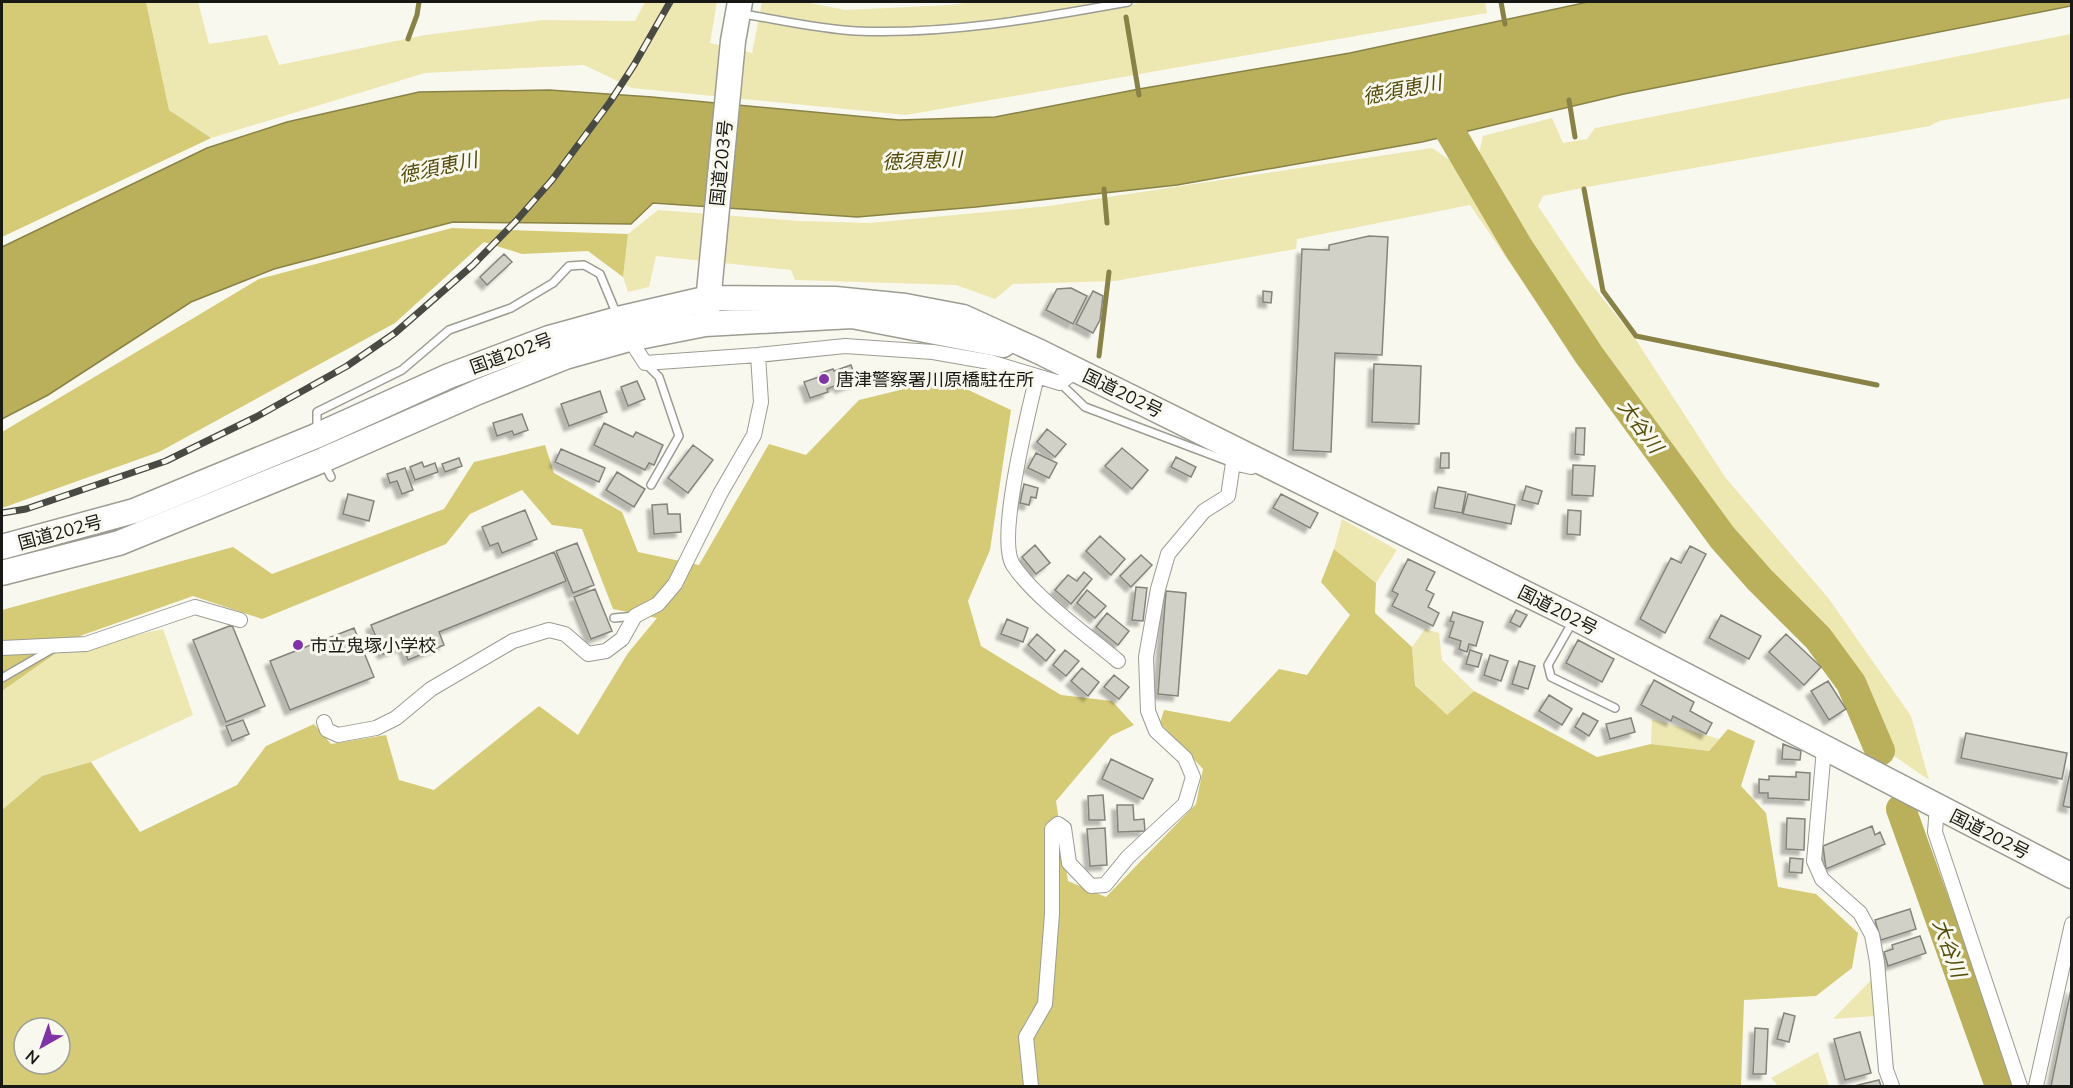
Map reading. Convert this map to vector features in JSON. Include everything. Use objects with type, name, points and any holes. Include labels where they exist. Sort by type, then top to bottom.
[{"type":"highway","name":"国道203号","points":[[705,324],[738,8]]},
{"type":"highway","name":"国道202号","points":[[2,573],[119,543],[327,468],[478,392],[565,357],[624,329],[709,298],[835,299],[905,306],[963,317],[1040,352],[1068,377],[1262,461],[1575,618],[2072,876]]},
{"type":"highway","name":"国道202号","points":[[2,547],[134,511],[316,436],[449,376],[549,338],[624,329],[852,316],[1040,352]]},
{"type":"street","points":[[624,329],[645,363],[845,346],[933,352],[990,362],[1037,376],[1068,377]]},
{"type":"street","points":[[324,722],[327,730],[338,735],[376,728],[396,718],[431,689],[513,641],[549,630],[565,634],[588,654],[606,651],[622,639],[635,616],[658,604],[675,584],[720,494],[754,435],[760,402],[758,355]]},
{"type":"street","points":[[1037,376],[1018,454],[1007,546],[1012,564],[1038,593],[1118,661]]},
{"type":"street","points":[[1031,1086],[1026,1037],[1045,1004],[1052,914],[1052,829],[1058,824],[1064,828],[1069,863],[1091,886],[1105,885],[1128,857],[1185,804],[1193,777],[1185,758],[1156,732],[1148,711],[1146,657],[1158,589],[1168,554],[1204,511],[1228,496],[1233,463],[1251,467],[1262,461]]},
{"type":"street","points":[[2,648],[86,644],[195,607],[240,620]]},
{"type":"street","points":[[1824,748],[1814,861],[1822,879],[1860,913],[1872,935],[1877,962],[1886,1070],[1892,1086]]},
{"type":"street","points":[[1937,806],[1935,832],[2020,1086]]},
{"type":"street","points":[[2036,1086],[2072,924]]},
{"type":"lane","points":[[738,8],[855,31],[919,30],[994,24],[1128,2]]},
{"type":"lane","points":[[316,436],[317,412],[402,370],[449,330],[511,308],[553,283],[569,266],[584,265],[600,274],[624,329]]},
{"type":"lane","points":[[645,363],[659,377],[679,436],[651,485]]},
{"type":"lane","points":[[1068,377],[1085,407],[1233,463]]},
{"type":"lane","points":[[614,618],[635,616]]},
{"type":"lane","points":[[1575,618],[1548,665],[1551,677],[1615,708]]},
{"type":"lane","points":[[2,678],[58,646]]},
{"type":"shaded area","points":[[2,2],[146,2],[169,110],[211,138],[2,237]]},
{"type":"shaded area","points":[[146,2],[198,2],[209,44],[267,35],[279,65],[425,35],[543,20],[635,21],[645,2],[717,2],[710,43],[752,53],[762,2],[805,2],[845,10],[971,2],[1105,2],[1109,10],[1143,2],[1485,2],[1487,13],[906,115],[632,88],[584,65],[425,73],[211,138],[169,110]]},
{"type":"shaded area","points":[[2071,34],[2071,98],[1939,121],[1930,126],[1587,187],[1543,196],[1538,206],[1587,279],[1636,340],[1725,477],[1829,599],[1911,716],[1929,780],[1894,756],[1861,676],[1731,533],[1595,350],[1477,161],[1483,136],[1552,118],[1563,143],[1587,139],[1595,128]]},
{"type":"shaded area","points":[[1432,148],[1454,163],[1578,362],[1470,205],[1297,239],[1296,249],[1115,281],[1013,284],[995,299],[956,285],[795,280],[791,270],[656,256],[649,287],[628,292],[623,277],[628,234],[658,210],[799,221],[870,223],[1049,206]]},
{"type":"shaded area","points":[[452,228],[628,234],[623,277],[588,251],[522,254],[484,242],[395,323],[159,452],[2,508],[2,432],[259,279]]},
{"type":"shaded area","points":[[945,379],[1011,410],[990,550],[968,601],[981,646],[1061,695],[1112,701],[1134,725],[1111,736],[1056,801],[1068,881],[1106,897],[1196,804],[1203,769],[1160,723],[1164,710],[1230,722],[1279,669],[1307,675],[1350,615],[1321,582],[1334,549],[1376,583],[1375,613],[1412,647],[1415,685],[1447,715],[1474,691],[1597,757],[1651,744],[1709,751],[1728,729],[1755,741],[1741,786],[1766,813],[1778,887],[1816,894],[1858,933],[1852,968],[1816,996],[1744,1000],[1741,1086],[2,1086],[2,810],[42,776],[91,762],[140,832],[237,785],[266,746],[314,724],[331,744],[386,735],[399,780],[434,790],[539,706],[578,735],[628,653],[657,618],[613,609],[582,529],[552,525],[522,490],[470,514],[446,544],[262,619],[193,596],[80,636],[2,691],[2,610],[233,547],[272,574],[444,509],[474,462],[545,445],[554,473],[622,512],[638,552],[699,565],[769,444],[806,455],[859,400]]},
{"type":"shaded area","points":[[1342,519],[1397,550],[1376,583],[1334,549]]},
{"type":"shaded area","points":[[163,629],[193,715],[91,762],[42,776],[2,810],[2,691],[54,654]]},
{"type":"shaded area","points":[[1425,629],[1439,633],[1442,660],[1474,691],[1447,716],[1415,684],[1412,647]]},
{"type":"shaded area","points":[[1652,719],[1719,739],[1709,751],[1651,744]]},
{"type":"shaded area","points":[[1876,975],[1876,1016],[1833,1019]]},
{"type":"shaded area","points":[[1818,1052],[1829,1086],[1778,1086],[1771,1078]]},
{"type":"water","name":"徳須恵川","points":[[1588,2],[2071,2],[2071,6],[1624,94],[1422,142],[1177,185],[976,207],[857,217],[653,203],[631,224],[453,222],[274,269],[191,302],[48,395],[2,419],[2,247],[207,148],[287,122],[419,92],[549,90],[652,97],[899,120],[995,117],[1139,89],[1350,53]]},
{"type":"building","points":[[1369,236],[1388,237],[1382,355],[1335,353],[1331,452],[1293,450],[1302,249],[1329,250],[1329,245]]},
{"type":"building","points":[[504,254],[512,262],[487,285],[480,277]]},
{"type":"building","points":[[1071,288],[1087,296],[1073,324],[1046,310],[1057,289]]},
{"type":"building","points":[[1093,291],[1103,296],[1100,320],[1093,333],[1076,324]]},
{"type":"building","points":[[1263,291],[1272,292],[1271,303],[1263,302]]},
{"type":"building","points":[[1374,364],[1421,366],[1419,424],[1372,422]]},
{"type":"building","points":[[851,365],[857,382],[840,388],[839,384],[827,389],[828,392],[810,398],[804,382],[822,376],[821,373]]},
{"type":"building","points":[[637,381],[645,399],[628,406],[621,387]]},
{"type":"building","points":[[600,391],[607,412],[569,426],[561,404]]},
{"type":"building","points":[[522,414],[528,430],[514,435],[512,431],[497,436],[493,423]]},
{"type":"building","points":[[604,423],[633,437],[636,432],[663,445],[654,465],[649,463],[645,470],[594,445]]},
{"type":"building","points":[[1576,428],[1585,428],[1584,455],[1575,454]]},
{"type":"building","points":[[1047,429],[1066,444],[1055,457],[1037,442]]},
{"type":"building","points":[[693,445],[713,460],[688,493],[668,478]]},
{"type":"building","points":[[1122,448],[1148,470],[1132,489],[1105,466]]},
{"type":"building","points":[[561,449],[605,468],[599,482],[555,462]]},
{"type":"building","points":[[1036,453],[1057,463],[1049,478],[1028,468]]},
{"type":"building","points":[[1441,453],[1449,453],[1449,468],[1440,468]]},
{"type":"building","points":[[1176,457],[1196,467],[1191,477],[1171,467]]},
{"type":"building","points":[[459,458],[462,466],[445,472],[442,464]]},
{"type":"building","points":[[422,462],[424,467],[435,463],[438,472],[415,480],[410,467]]},
{"type":"building","points":[[1573,465],[1595,466],[1593,496],[1572,495]]},
{"type":"building","points":[[405,468],[413,490],[402,494],[397,481],[390,483],[387,474]]},
{"type":"building","points":[[617,472],[645,489],[634,507],[606,490]]},
{"type":"building","points":[[1024,484],[1038,488],[1036,498],[1031,497],[1029,505],[1020,503]]},
{"type":"building","points":[[1526,486],[1542,491],[1538,504],[1522,500]]},
{"type":"building","points":[[1438,487],[1466,492],[1462,513],[1434,508]]},
{"type":"building","points":[[348,494],[374,501],[369,521],[343,514]]},
{"type":"building","points":[[1281,494],[1318,513],[1310,528],[1273,508]]},
{"type":"building","points":[[1468,494],[1515,505],[1511,524],[1463,514]]},
{"type":"building","points":[[667,504],[668,514],[680,514],[681,532],[654,534],[652,505]]},
{"type":"building","points":[[525,510],[537,539],[502,553],[498,543],[490,546],[482,527]]},
{"type":"building","points":[[1568,510],[1581,511],[1580,535],[1567,534]]},
{"type":"building","points":[[1100,536],[1125,559],[1111,575],[1086,551]]},
{"type":"building","points":[[577,543],[594,585],[573,593],[556,551]]},
{"type":"building","points":[[1035,545],[1050,563],[1036,574],[1022,557]]},
{"type":"building","points":[[1690,546],[1706,554],[1665,633],[1640,619],[1671,558],[1681,563]]},
{"type":"building","points":[[554,552],[566,581],[439,632],[444,645],[408,660],[403,646],[383,654],[371,625]]},
{"type":"building","points":[[1141,555],[1152,565],[1131,587],[1120,576]]},
{"type":"building","points":[[1408,559],[1435,572],[1426,590],[1434,594],[1428,607],[1439,613],[1433,626],[1392,606],[1398,594],[1392,591]]},
{"type":"building","points":[[1084,572],[1092,579],[1071,604],[1055,590],[1068,575],[1077,581]]},
{"type":"building","points":[[1136,587],[1147,588],[1143,621],[1132,620]]},
{"type":"building","points":[[595,589],[612,631],[591,639],[574,597]]},
{"type":"building","points":[[1087,590],[1106,606],[1095,618],[1077,603]]},
{"type":"building","points":[[1166,591],[1186,593],[1178,696],[1158,694]]},
{"type":"building","points":[[1516,610],[1527,615],[1520,627],[1510,622]]},
{"type":"building","points":[[1453,612],[1483,622],[1476,646],[1469,644],[1467,652],[1459,649],[1461,641],[1449,637],[1454,622],[1450,621]]},
{"type":"building","points":[[1107,613],[1129,631],[1118,645],[1096,627]]},
{"type":"building","points":[[1721,615],[1761,636],[1749,659],[1709,638]]},
{"type":"building","points":[[1007,619],[1028,628],[1023,642],[1001,634]]},
{"type":"building","points":[[232,625],[265,706],[226,722],[193,640]]},
{"type":"building","points":[[354,628],[374,677],[290,710],[270,661]]},
{"type":"building","points":[[1037,634],[1055,650],[1046,661],[1028,645]]},
{"type":"building","points":[[1786,634],[1821,667],[1804,685],[1769,652]]},
{"type":"building","points":[[1578,640],[1614,659],[1602,682],[1566,663]]},
{"type":"building","points":[[1065,650],[1079,661],[1066,676],[1053,665]]},
{"type":"building","points":[[1470,650],[1482,654],[1478,667],[1466,664]]},
{"type":"building","points":[[1490,655],[1508,661],[1501,681],[1484,675]]},
{"type":"building","points":[[1519,661],[1535,666],[1528,689],[1512,684]]},
{"type":"building","points":[[1082,668],[1099,682],[1088,696],[1071,681]]},
{"type":"building","points":[[1114,675],[1129,687],[1119,699],[1104,687]]},
{"type":"building","points":[[1654,680],[1694,702],[1690,711],[1712,723],[1706,734],[1673,716],[1671,721],[1641,705]]},
{"type":"building","points":[[1828,681],[1846,709],[1829,720],[1811,691]]},
{"type":"building","points":[[1549,695],[1572,709],[1562,725],[1539,711]]},
{"type":"building","points":[[1583,713],[1598,721],[1589,736],[1575,727]]},
{"type":"building","points":[[1631,718],[1635,732],[1610,739],[1606,724]]},
{"type":"building","points":[[243,720],[249,734],[232,741],[226,726]]},
{"type":"building","points":[[1966,733],[2067,753],[2062,779],[1961,758]]},
{"type":"building","points":[[1783,744],[1801,751],[1800,760],[1782,759]]},
{"type":"building","points":[[1111,759],[1153,779],[1143,799],[1102,779]]},
{"type":"building","points":[[2072,763],[2072,808],[2063,806]]},
{"type":"building","points":[[1796,772],[1810,773],[1809,800],[1768,798],[1768,793],[1759,793],[1759,779],[1769,780],[1769,776],[1796,777]]},
{"type":"building","points":[[1103,795],[1105,820],[1089,820],[1088,796]]},
{"type":"building","points":[[1117,805],[1133,805],[1134,820],[1144,819],[1145,831],[1118,832]]},
{"type":"building","points":[[1787,818],[1805,819],[1804,850],[1786,849]]},
{"type":"building","points":[[1872,826],[1875,835],[1880,832],[1885,844],[1826,869],[1823,846]]},
{"type":"building","points":[[1105,828],[1107,865],[1090,866],[1087,829]]},
{"type":"building","points":[[1790,858],[1803,859],[1802,873],[1789,872]]},
{"type":"building","points":[[1910,909],[1916,929],[1881,940],[1875,920]]},
{"type":"building","points":[[1920,936],[1926,953],[1888,966],[1884,952],[1893,949],[1892,945]]},
{"type":"building","points":[[2071,989],[2072,1086],[2051,1086]]},
{"type":"building","points":[[1784,1013],[1795,1016],[1789,1042],[1777,1039]]},
{"type":"building","points":[[1755,1028],[1768,1029],[1766,1074],[1753,1074]]},
{"type":"building","points":[[1860,1032],[1871,1073],[1845,1080],[1834,1039]]},
{"type":"building","points":[[1879,1080],[1881,1086],[1854,1086]]},
{"type":"waterway","points":[[408,39],[419,2]]},
{"type":"waterway","points":[[1501,2],[1505,24]]},
{"type":"waterway","points":[[1126,17],[1139,95]]},
{"type":"waterway","name":"大谷川","points":[[1431,99],[1518,247],[1589,355],[1722,537],[1760,580],[1818,638],[1851,683],[1880,751]]},
{"type":"waterway","points":[[1569,100],[1575,137]]},
{"type":"waterway","points":[[1104,189],[1107,223]]},
{"type":"waterway","points":[[1584,189],[1603,291],[1636,336],[1877,385]]},
{"type":"waterway","points":[[1099,356],[1109,272]]},
{"type":"waterway","name":"大谷川","points":[[1901,809],[2000,1086]]},
{"type":"railway","points":[[2,513],[26,509],[166,461],[256,417],[347,366],[395,333],[473,265],[552,180],[610,102],[670,2]]},
{"type":"place","name":"唐津警察署川原橋駐在所","points":[[824,379]]},
{"type":"place","name":"市立鬼塚小学校","points":[[298,645]]}]
